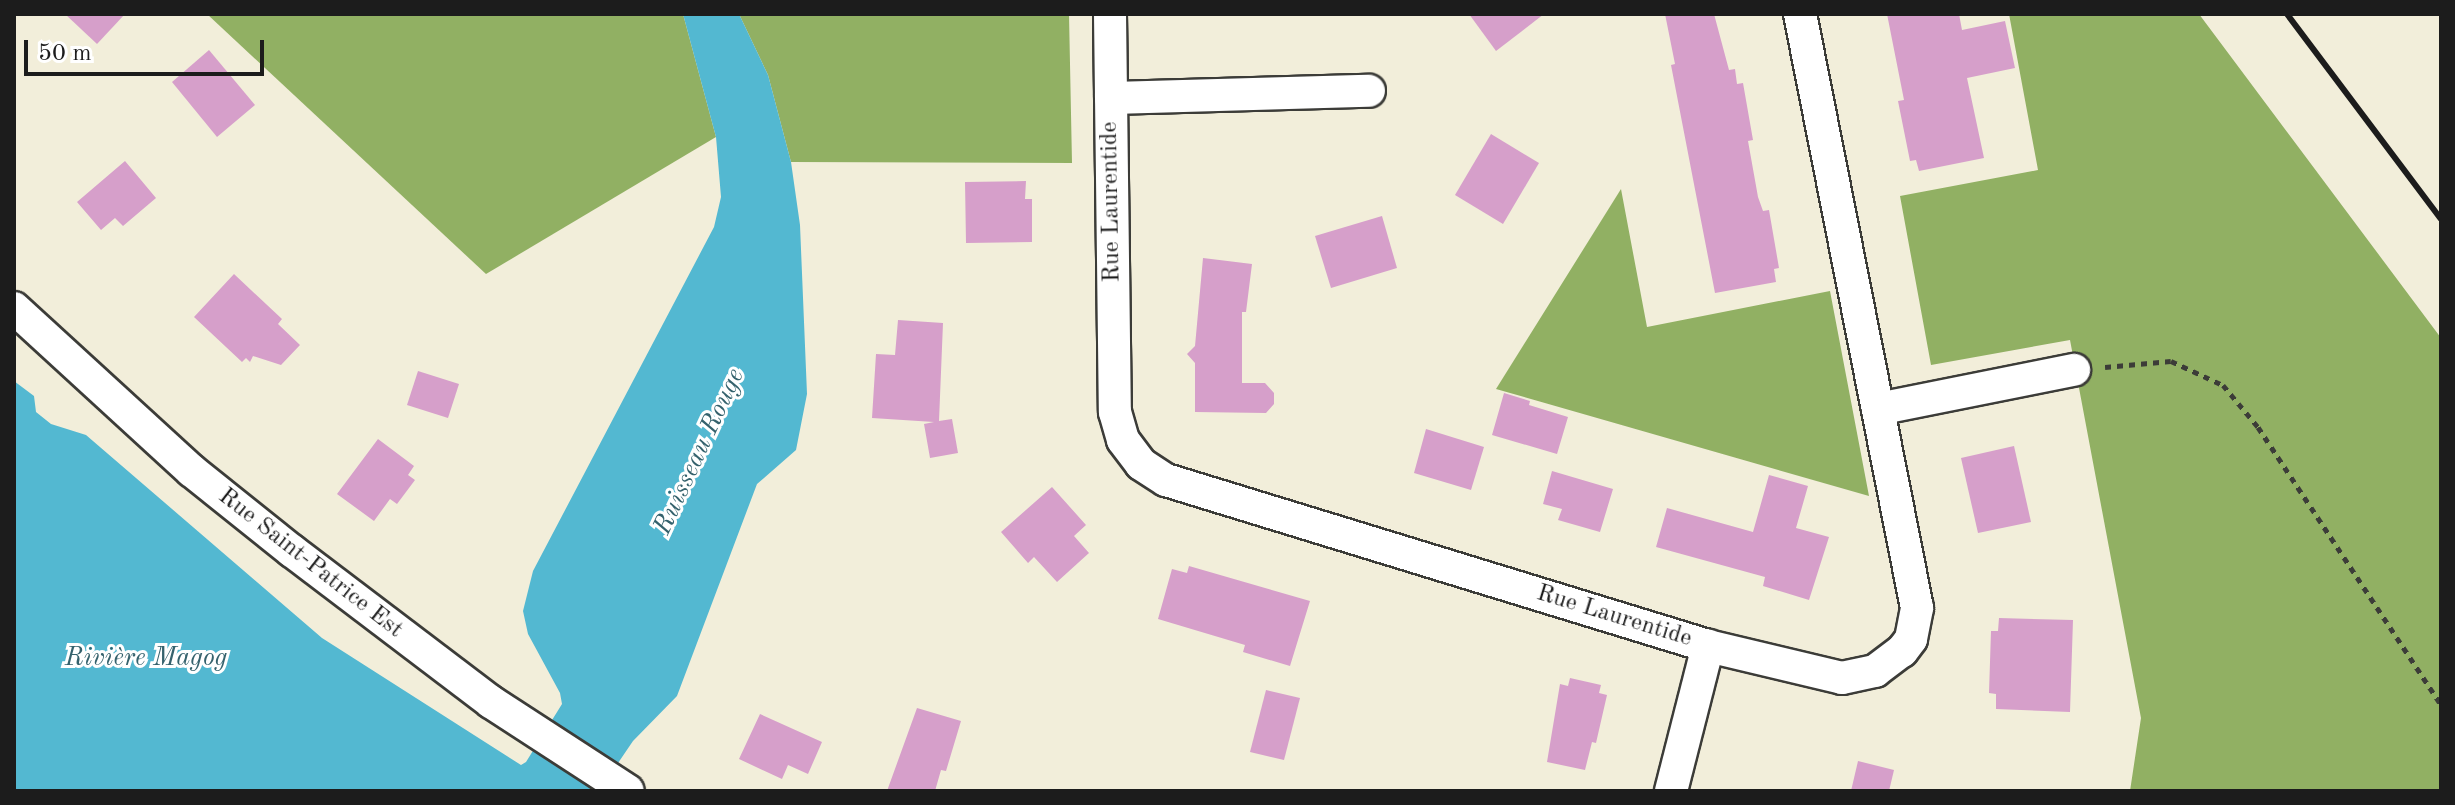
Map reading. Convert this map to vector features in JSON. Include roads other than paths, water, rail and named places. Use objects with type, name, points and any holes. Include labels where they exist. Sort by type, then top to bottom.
[{"type":"street","name":"Rue Laurentide","points":[[1110,14],[1115,412],[1123,440],[1141,464],[1166,480],[1708,646],[1842,678],[1875,671],[1902,651],[1911,639],[1917,608],[1800,14]]},
{"type":"street","points":[[1111,98],[1369,91]]},
{"type":"street","name":"Rue Saint-Patrice Est","points":[[14,308],[192,471],[409,641],[619,786]]},
{"type":"street","points":[[1878,409],[2074,370]]},
{"type":"street","points":[[1671,791],[1708,646]]},
{"type":"water","points":[[683,14],[739,14],[768,75],[791,162],[800,225],[807,394],[796,450],[757,484],[677,696],[633,741],[599,791],[14,791],[14,381],[34,396],[36,412],[51,424],[86,435],[322,638],[521,765],[526,762],[562,704],[560,693],[528,634],[523,611],[533,571],[714,227],[721,197],[716,137]]},
{"type":"railway","points":[[2287,14],[2441,219]]},
{"type":"water label","name":"Ruisseau Rouge","points":[[700,452]]},
{"type":"water label","name":"Rivière Magog","points":[[146,659]]}]
